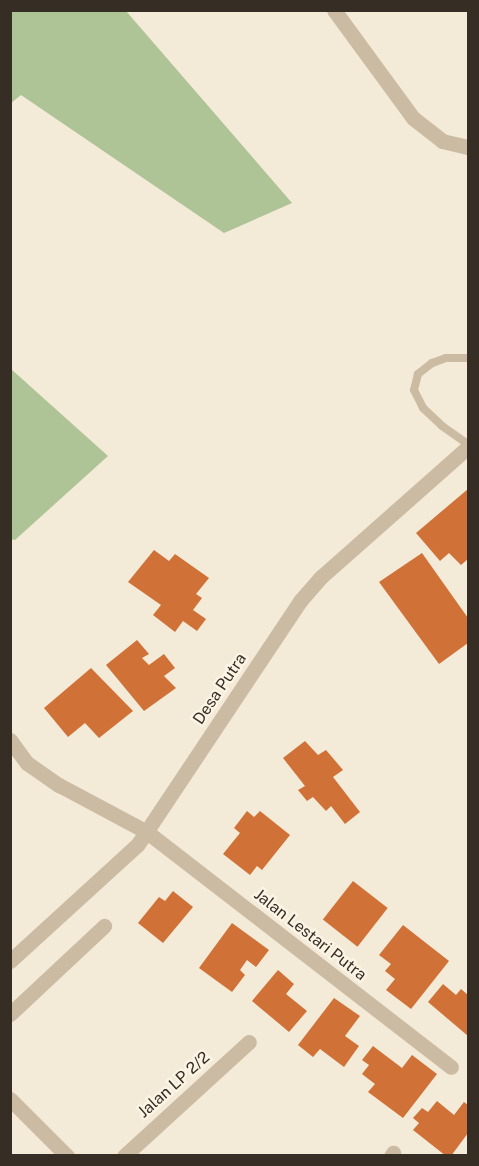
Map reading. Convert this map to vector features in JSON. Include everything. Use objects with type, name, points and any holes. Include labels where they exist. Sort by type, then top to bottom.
[{"type":"street","points":[[334,10],[413,118],[442,141],[468,147]]},
{"type":"street","name":"Desa Putra","points":[[10,961],[138,844],[300,601],[341,558],[468,445]]},
{"type":"street","name":"Jalan Lestari Putra","points":[[10,740],[27,763],[59,786],[147,832],[450,1067]]},
{"type":"street","points":[[10,1014],[104,926]]},
{"type":"street","name":"Jalan LP 2/2","points":[[124,1155],[249,1042]]},
{"type":"street","points":[[10,1098],[67,1155]]},
{"type":"lane","points":[[468,358],[446,358],[432,363],[418,374],[414,390],[423,408],[442,426],[468,445]]},
{"type":"green space","points":[[11,10],[126,11],[292,203],[224,233],[21,95],[11,103]]},
{"type":"green space","points":[[11,369],[108,456],[15,540],[10,539]]},
{"type":"building","points":[[468,489],[468,559],[461,565],[449,553],[440,561],[416,533]]},
{"type":"building","points":[[154,550],[169,561],[175,554],[209,578],[196,594],[202,598],[193,610],[206,619],[197,631],[183,621],[175,632],[153,615],[161,605],[128,582]]},
{"type":"building","points":[[422,553],[468,618],[468,643],[439,664],[379,582]]},
{"type":"building","points":[[137,640],[149,654],[142,658],[149,665],[164,654],[175,668],[164,676],[176,688],[144,711],[106,665]]},
{"type":"building","points":[[91,668],[133,711],[99,738],[85,723],[68,737],[44,708]]},
{"type":"building","points":[[305,741],[318,755],[326,750],[343,770],[333,777],[360,812],[345,824],[331,806],[326,811],[313,797],[307,801],[298,790],[305,786],[283,758]]},
{"type":"building","points":[[247,811],[254,817],[260,811],[290,835],[262,870],[257,866],[250,875],[223,854],[240,833],[234,828]]},
{"type":"building","points":[[353,881],[388,908],[358,947],[323,920]]},
{"type":"building","points":[[173,891],[193,907],[163,943],[138,923],[159,897],[165,901]]},
{"type":"building","points":[[232,923],[269,950],[256,967],[247,960],[240,970],[245,975],[232,992],[199,968]]},
{"type":"building","points":[[403,925],[449,961],[411,1009],[386,990],[395,979],[385,971],[391,964],[379,955]]},
{"type":"building","points":[[278,970],[294,984],[286,994],[307,1011],[289,1032],[252,1001]]},
{"type":"building","points":[[443,984],[456,995],[461,989],[468,995],[468,1036],[428,1002]]},
{"type":"building","points":[[334,998],[360,1016],[345,1036],[359,1046],[344,1067],[320,1049],[313,1057],[298,1045]]},
{"type":"building","points":[[373,1046],[402,1068],[412,1055],[437,1074],[403,1118],[368,1092],[375,1084],[362,1074],[369,1065],[362,1060]]},
{"type":"building","points":[[437,1101],[454,1115],[464,1102],[468,1105],[468,1133],[451,1156],[446,1156],[413,1130],[419,1123],[413,1118],[422,1108],[428,1112]]}]
